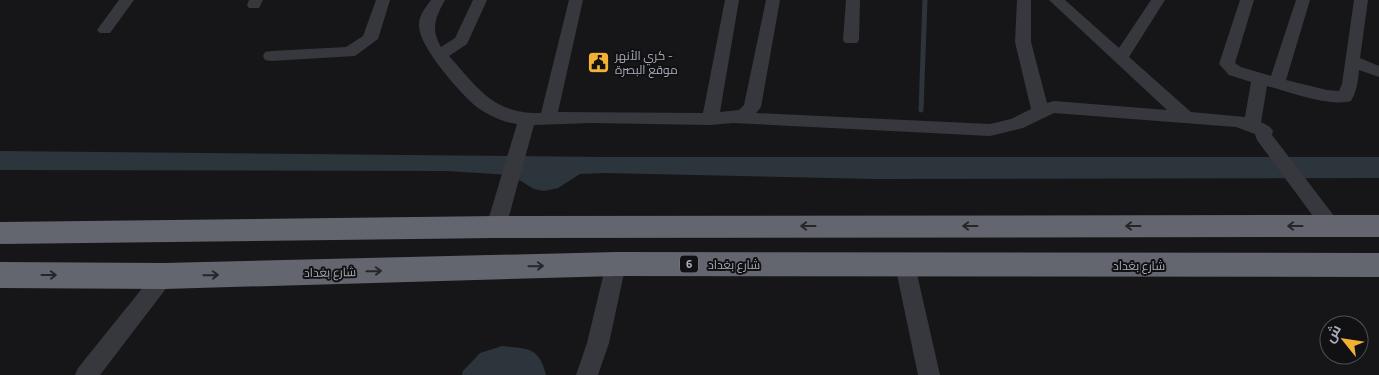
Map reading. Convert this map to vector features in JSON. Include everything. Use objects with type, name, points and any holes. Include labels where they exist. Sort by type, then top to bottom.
[{"type":"highway","points":[[0,233],[1324,215],[1379,226]]},
{"type":"highway","name":"شارع بغداد","points":[[0,275],[164,276],[616,264],[1379,265]]},
{"type":"street","points":[[106,30],[127,0]]},
{"type":"street","points":[[271,56],[349,52],[360,47],[370,40],[383,0]]},
{"type":"street","points":[[438,0],[428,17],[426,25],[429,40],[439,55],[478,99],[488,106],[512,117],[527,119],[592,117],[736,118],[990,130],[1006,128],[1040,111],[1054,107],[1236,121],[1258,130],[1324,215]]},
{"type":"street","points":[[439,55],[461,41],[480,0]]},
{"type":"street","points":[[548,119],[576,0]]},
{"type":"street","points":[[710,119],[732,0]]},
{"type":"street","points":[[736,118],[744,116],[752,107],[773,0]]},
{"type":"street","points":[[851,40],[853,0]]},
{"type":"street","points":[[1024,0],[1023,42],[1040,111]]},
{"type":"street","points":[[1056,0],[1186,117]]},
{"type":"street","points":[[1121,58],[1158,0]]},
{"type":"street","points":[[1247,0],[1227,64],[1234,71],[1327,96],[1345,97],[1350,84],[1361,0]]},
{"type":"street","points":[[1278,83],[1303,0]]},
{"type":"street","points":[[1352,60],[1379,72]]},
{"type":"street","points":[[1258,130],[1260,79]]},
{"type":"street","points":[[496,227],[527,119]]},
{"type":"street","points":[[587,375],[598,343],[616,264]]},
{"type":"street","points":[[905,264],[929,375]]},
{"type":"street","points":[[86,375],[164,276]]},
{"type":"shaded area","points":[[0,151],[605,157],[1379,157],[1379,178],[875,179],[605,173],[580,174],[558,188],[544,191],[534,189],[511,175],[447,171],[0,170]]},
{"type":"shaded area","points":[[502,346],[526,349],[536,354],[546,375],[462,375],[463,371],[480,353]]},
{"type":"waterway","points":[[921,110],[925,0]]},
{"type":"place","name":"كري الأنهر - موقع البصرة","points":[[599,62]]}]
